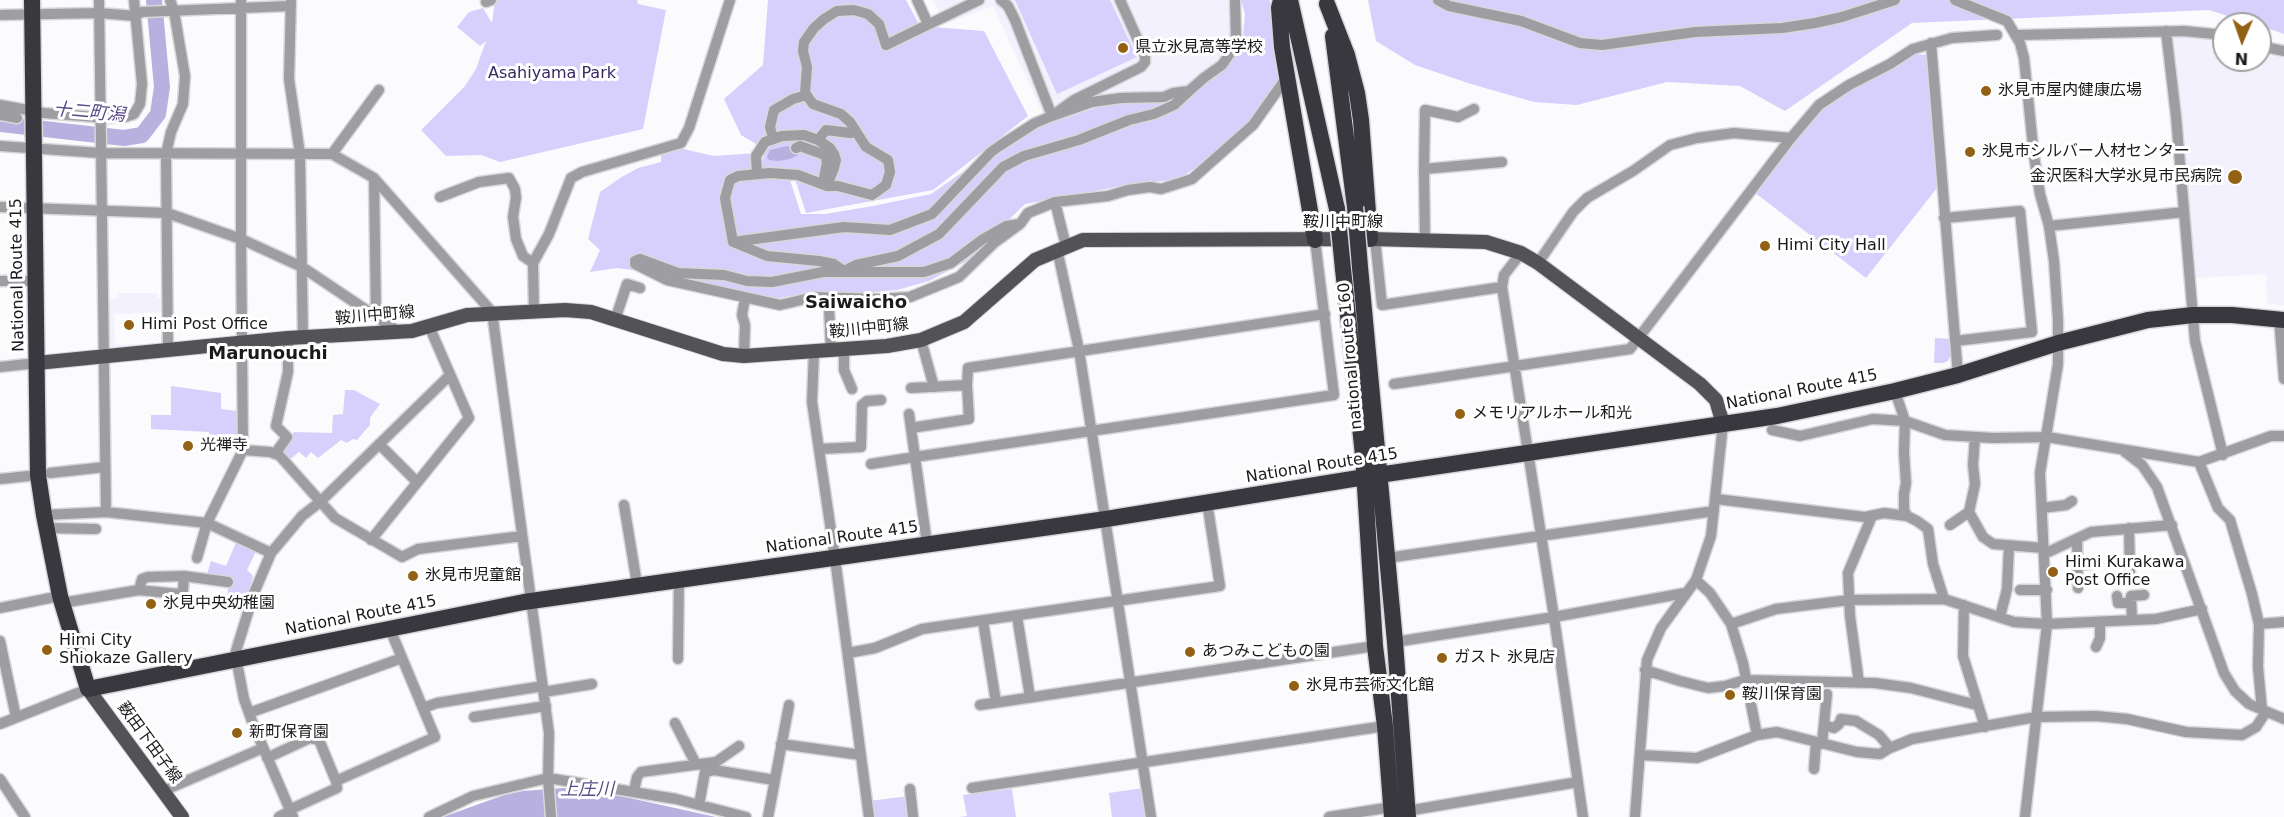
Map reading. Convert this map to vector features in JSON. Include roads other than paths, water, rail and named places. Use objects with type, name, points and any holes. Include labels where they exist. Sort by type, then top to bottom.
[{"type":"highway","points":[[1281,2],[1282,47],[1315,240]]},
{"type":"highway","name":"national route 160","points":[[1281,2],[1337,209],[1343,269],[1372,476],[1387,558],[1395,642],[1400,813]]},
{"type":"highway","points":[[1327,2],[1347,55],[1357,93],[1362,120],[1372,239]]},
{"type":"highway","name":"national route 160","points":[[1327,2],[1360,267],[1372,476],[1375,646],[1385,726],[1400,813]]},
{"type":"highway","name":"National Route 415","points":[[32,7],[37,363],[45,521],[61,599],[88,689],[530,602],[637,584],[1106,519],[1372,476],[1777,416],[1958,375],[2058,343],[2148,320],[2193,315],[2232,315],[2281,320]]},
{"type":"main road","name":"鞍川中町線","points":[[37,363],[288,338],[399,332],[467,315],[565,310],[591,312],[723,354],[744,356],[887,346],[921,340],[964,322],[1035,260],[1083,240],[1372,239],[1486,242],[1521,253],[1538,262],[1700,384],[1716,400],[1723,424]]},
{"type":"main road","name":"薮田下田子線","points":[[88,689],[182,817]]},
{"type":"street","points":[[99,0],[102,357],[106,512]]},
{"type":"street","points":[[0,105],[34,115],[101,122],[134,114],[140,104],[142,84],[139,14],[134,0]]},
{"type":"street","points":[[168,351],[166,154],[167,142],[183,104],[185,76],[170,0]]},
{"type":"street","points":[[534,311],[532,263],[549,234],[571,178],[582,172],[681,143],[689,128],[730,0]]},
{"type":"street","points":[[917,0],[928,24]]},
{"type":"street","points":[[733,242],[725,198],[730,180],[757,174],[798,175],[825,185],[872,195],[886,184],[890,172],[888,160],[866,147],[850,122],[841,114],[813,104],[807,95],[804,42],[824,19],[837,11],[854,10],[868,14],[879,24],[886,45],[979,0]]},
{"type":"street","points":[[1001,0],[1008,6],[1015,20],[1052,116]]},
{"type":"street","points":[[1052,116],[1074,100],[1141,67],[1145,62],[1145,56],[1120,0]]},
{"type":"street","points":[[844,271],[856,265],[898,256],[939,234],[1004,167],[1024,156],[1079,141],[1129,120],[1154,114],[1174,105],[1222,65],[1231,52],[1236,38],[1235,0]]},
{"type":"street","points":[[1438,0],[1449,6],[1521,21],[1580,43],[1602,45],[1695,32],[1782,28],[1815,23],[1895,0]]},
{"type":"street","points":[[1955,0],[2007,21],[2015,31],[2020,43],[2024,58],[2039,185],[2049,226],[2054,261],[2058,364],[2040,473],[2042,508],[2036,551],[2047,590],[2047,624],[2025,817]]},
{"type":"street","points":[[0,15],[32,7],[139,14],[241,4],[291,3],[289,79],[300,154],[303,338]]},
{"type":"street","points":[[196,558],[207,523],[243,450],[241,4]]},
{"type":"street","points":[[2019,35],[2166,31],[2212,34]]},
{"type":"street","points":[[2166,31],[2194,341],[2223,455]]},
{"type":"street","points":[[1394,384],[1630,349],[1791,138],[1819,105],[1849,85],[1913,49],[1952,38],[1997,35]]},
{"type":"street","points":[[1931,43],[1958,375]]},
{"type":"street","points":[[1020,224],[1006,226],[982,239],[951,263],[924,272],[823,272],[772,282],[747,281],[724,275],[678,273],[640,259],[635,261],[635,264],[667,280],[780,305],[813,297],[910,297],[959,277],[994,243],[1020,224],[1028,213],[1055,202],[1108,196],[1150,187],[1161,189],[1192,179],[1253,125],[1287,77]]},
{"type":"street","points":[[332,154],[379,90]]},
{"type":"street","points":[[733,242],[844,227],[890,230],[932,214],[991,152],[1035,123],[1092,102],[1121,98],[1164,97],[1189,91]]},
{"type":"street","points":[[773,138],[770,127],[774,110],[793,99],[807,95]]},
{"type":"street","points":[[1425,240],[1425,110],[1458,117],[1474,109]]},
{"type":"street","points":[[0,115],[17,118]]},
{"type":"street","points":[[818,140],[826,130],[856,132]]},
{"type":"street","points":[[1538,262],[1574,212],[1587,198],[1633,171],[1670,145],[1697,138],[1734,133],[1791,138]]},
{"type":"street","points":[[757,174],[756,156],[765,142],[773,138],[798,135],[818,140],[830,148],[836,160],[825,185]]},
{"type":"street","points":[[0,146],[100,153],[332,154],[374,178],[492,312],[546,706],[551,817]]},
{"type":"street","points":[[796,148],[800,146],[825,155],[827,162],[825,185]]},
{"type":"street","points":[[1424,169],[1502,162]]},
{"type":"street","points":[[374,178],[376,315]]},
{"type":"street","points":[[440,197],[479,182],[508,178],[515,189],[513,217],[516,239],[523,256],[532,263]]},
{"type":"street","points":[[1055,202],[1151,817]]},
{"type":"street","points":[[0,207],[167,213],[241,239],[302,267],[399,332]]},
{"type":"street","points":[[1944,218],[2020,211],[2032,332],[1955,341]]},
{"type":"street","points":[[2049,226],[2184,212]]},
{"type":"street","points":[[1372,239],[1382,305],[1502,287]]},
{"type":"street","points":[[871,464],[1334,395],[1315,240]]},
{"type":"street","points":[[733,242],[766,256],[819,261],[834,264],[844,271]]},
{"type":"street","points":[[1521,253],[1504,275],[1502,287],[1583,817]]},
{"type":"street","points":[[0,281],[36,281]]},
{"type":"street","points":[[615,320],[627,284],[640,288]]},
{"type":"street","points":[[744,356],[745,325],[742,315],[745,298]]},
{"type":"street","points":[[829,308],[838,349],[852,389]]},
{"type":"street","points":[[911,428],[969,419],[968,368],[1325,314]]},
{"type":"street","points":[[2281,320],[2284,379]]},
{"type":"street","points":[[371,540],[469,418],[429,326]]},
{"type":"street","points":[[274,453],[287,437],[276,426],[288,372],[288,338]]},
{"type":"street","points":[[921,340],[934,387]]},
{"type":"street","points":[[813,351],[812,402],[869,817]]},
{"type":"street","points":[[0,367],[37,363]]},
{"type":"street","points":[[291,813],[249,713],[236,660],[236,651],[254,593],[271,553],[302,516],[320,502],[449,375]]},
{"type":"street","points":[[911,388],[967,385]]},
{"type":"street","points":[[1894,391],[1905,421],[1904,510],[1907,516]]},
{"type":"street","points":[[819,448],[861,447],[862,405],[867,401],[881,400]]},
{"type":"street","points":[[909,414],[927,544]]},
{"type":"street","points":[[1772,430],[1800,436],[1873,419],[1905,421],[1945,435],[2047,437],[2199,462],[2271,436],[2284,435]]},
{"type":"street","points":[[1635,817],[1647,660],[1661,628],[1696,580],[1711,536],[1723,424]]},
{"type":"street","points":[[1975,437],[1973,465],[1975,484],[1969,512],[1983,537],[1993,548],[2008,546],[2036,551],[2077,539],[2091,532],[2172,525]]},
{"type":"street","points":[[379,444],[417,483]]},
{"type":"street","points":[[243,450],[274,453],[335,518],[402,557],[418,549],[522,536]]},
{"type":"street","points":[[2124,451],[2142,465],[2157,487],[2224,673],[2235,691],[2249,704],[2284,719]]},
{"type":"street","points":[[1640,754],[1697,758],[1757,735],[1777,732],[1871,755],[1880,754],[1911,739],[2036,717],[2096,716],[2127,719],[2186,732],[2242,735],[2256,727],[2264,711],[2258,667],[2259,624],[2230,520],[2218,508],[2199,462]]},
{"type":"street","points":[[0,479],[105,467]]},
{"type":"street","points":[[1716,499],[1872,516],[1884,513],[1907,516],[1928,529],[1933,564],[1944,599]]},
{"type":"street","points":[[2042,508],[2067,505],[2072,501]]},
{"type":"street","points":[[848,653],[875,648],[922,629],[1220,586],[1207,502]]},
{"type":"street","points":[[624,505],[637,584]]},
{"type":"street","points":[[1387,558],[1714,511]]},
{"type":"street","points":[[45,521],[106,512],[207,523],[271,553]]},
{"type":"street","points":[[1950,525],[1969,512]]},
{"type":"street","points":[[1859,682],[1848,573],[1872,516]]},
{"type":"street","points":[[45,521],[96,529]]},
{"type":"street","points":[[2129,528],[2130,574]]},
{"type":"street","points":[[2077,539],[2078,588]]},
{"type":"street","points":[[2000,617],[2007,589],[2008,546]]},
{"type":"street","points":[[2078,565],[2091,564]]},
{"type":"street","points":[[139,590],[141,579],[148,577],[184,576],[228,582]]},
{"type":"street","points":[[0,608],[139,590],[178,594],[183,591],[184,576]]},
{"type":"street","points":[[678,659],[679,578]]},
{"type":"street","points":[[1696,580],[1710,593],[1731,624],[1743,663],[1757,735]]},
{"type":"street","points":[[2019,590],[2047,590]]},
{"type":"street","points":[[1395,642],[1554,617],[1685,593]]},
{"type":"street","points":[[2117,596],[2118,603],[2132,603]]},
{"type":"street","points":[[2129,624],[2131,596],[2144,596]]},
{"type":"street","points":[[1731,624],[1776,609],[1849,600],[1944,599],[2014,622],[2047,624],[2100,622],[2129,624],[2202,609]]},
{"type":"street","points":[[1964,605],[1963,656],[1985,727]]},
{"type":"street","points":[[1017,616],[1030,697]]},
{"type":"street","points":[[983,621],[996,702]]},
{"type":"street","points":[[2096,647],[2100,638],[2100,622]]},
{"type":"street","points":[[2259,624],[2284,622]]},
{"type":"street","points":[[336,781],[435,737],[390,629]]},
{"type":"street","points":[[0,641],[16,717]]},
{"type":"street","points":[[980,705],[1375,646]]},
{"type":"street","points":[[249,713],[402,658]]},
{"type":"street","points":[[1646,670],[1708,688],[1745,681],[1859,682],[1911,688],[1977,705]]},
{"type":"street","points":[[423,708],[437,703],[592,684]]},
{"type":"street","points":[[0,724],[88,689]]},
{"type":"street","points":[[1814,770],[1824,725],[1827,694]]},
{"type":"street","points":[[768,817],[789,705]]},
{"type":"street","points":[[474,717],[546,706]]},
{"type":"street","points":[[1824,725],[1834,728],[1841,719],[1856,721],[1879,735],[1890,748]]},
{"type":"street","points":[[675,723],[696,764]]},
{"type":"street","points":[[972,788],[1385,726]]},
{"type":"street","points":[[164,791],[310,738],[319,740],[337,788],[279,817]]},
{"type":"street","points":[[781,744],[861,755]]},
{"type":"street","points":[[634,791],[637,777],[641,772],[717,762],[739,746]]},
{"type":"street","points":[[699,805],[705,771],[714,770],[774,780]]},
{"type":"street","points":[[0,779],[25,817]]},
{"type":"street","points":[[429,817],[473,795],[548,780],[634,791],[746,817]]},
{"type":"street","points":[[1329,817],[1400,813],[1578,782]]},
{"type":"street","points":[[910,789],[913,817]]},
{"type":"waterway","name":"十二町潟","points":[[0,124],[124,138],[142,135],[158,114],[162,87],[154,0]]},
{"type":"place","name":"県立氷見高等学校","points":[[1123,48]]},
{"type":"place","name":"氷見市屋内健康広場","points":[[1986,91]]},
{"type":"place","name":"氷見市シルバー人材センター","points":[[1970,152]]},
{"type":"place","name":"金沢医科大学氷見市民病院","points":[[2235,177]]},
{"type":"place","name":"Himi City Hall","points":[[1765,246]]},
{"type":"place","name":"Himi Post Office","points":[[129,325]]},
{"type":"place","name":"メモリアルホール和光","points":[[1460,414]]},
{"type":"place","name":"光禅寺","points":[[188,446]]},
{"type":"place","name":"Himi Kurakawa Post Office","points":[[2053,572]]},
{"type":"place","name":"氷見市児童館","points":[[413,576]]},
{"type":"place","name":"氷見中央幼稚園","points":[[151,604]]},
{"type":"place","name":"Himi City Shiokaze Gallery","points":[[47,650]]},
{"type":"place","name":"あつみこどもの園","points":[[1190,652]]},
{"type":"place","name":"ガスト 氷見店","points":[[1442,658]]},
{"type":"place","name":"氷見市芸術文化館","points":[[1294,686]]},
{"type":"place","name":"鞍川保育園","points":[[1730,695]]},
{"type":"place","name":"新町保育園","points":[[237,733]]},
{"type":"district","name":"Saiwaicho","points":[[856,303]]},
{"type":"district","name":"Marunouchi","points":[[268,354]]},
{"type":"park label","name":"Asahiyama Park","points":[[552,74]]},
{"type":"water label","name":"上庄川","points":[[587,790]]}]
